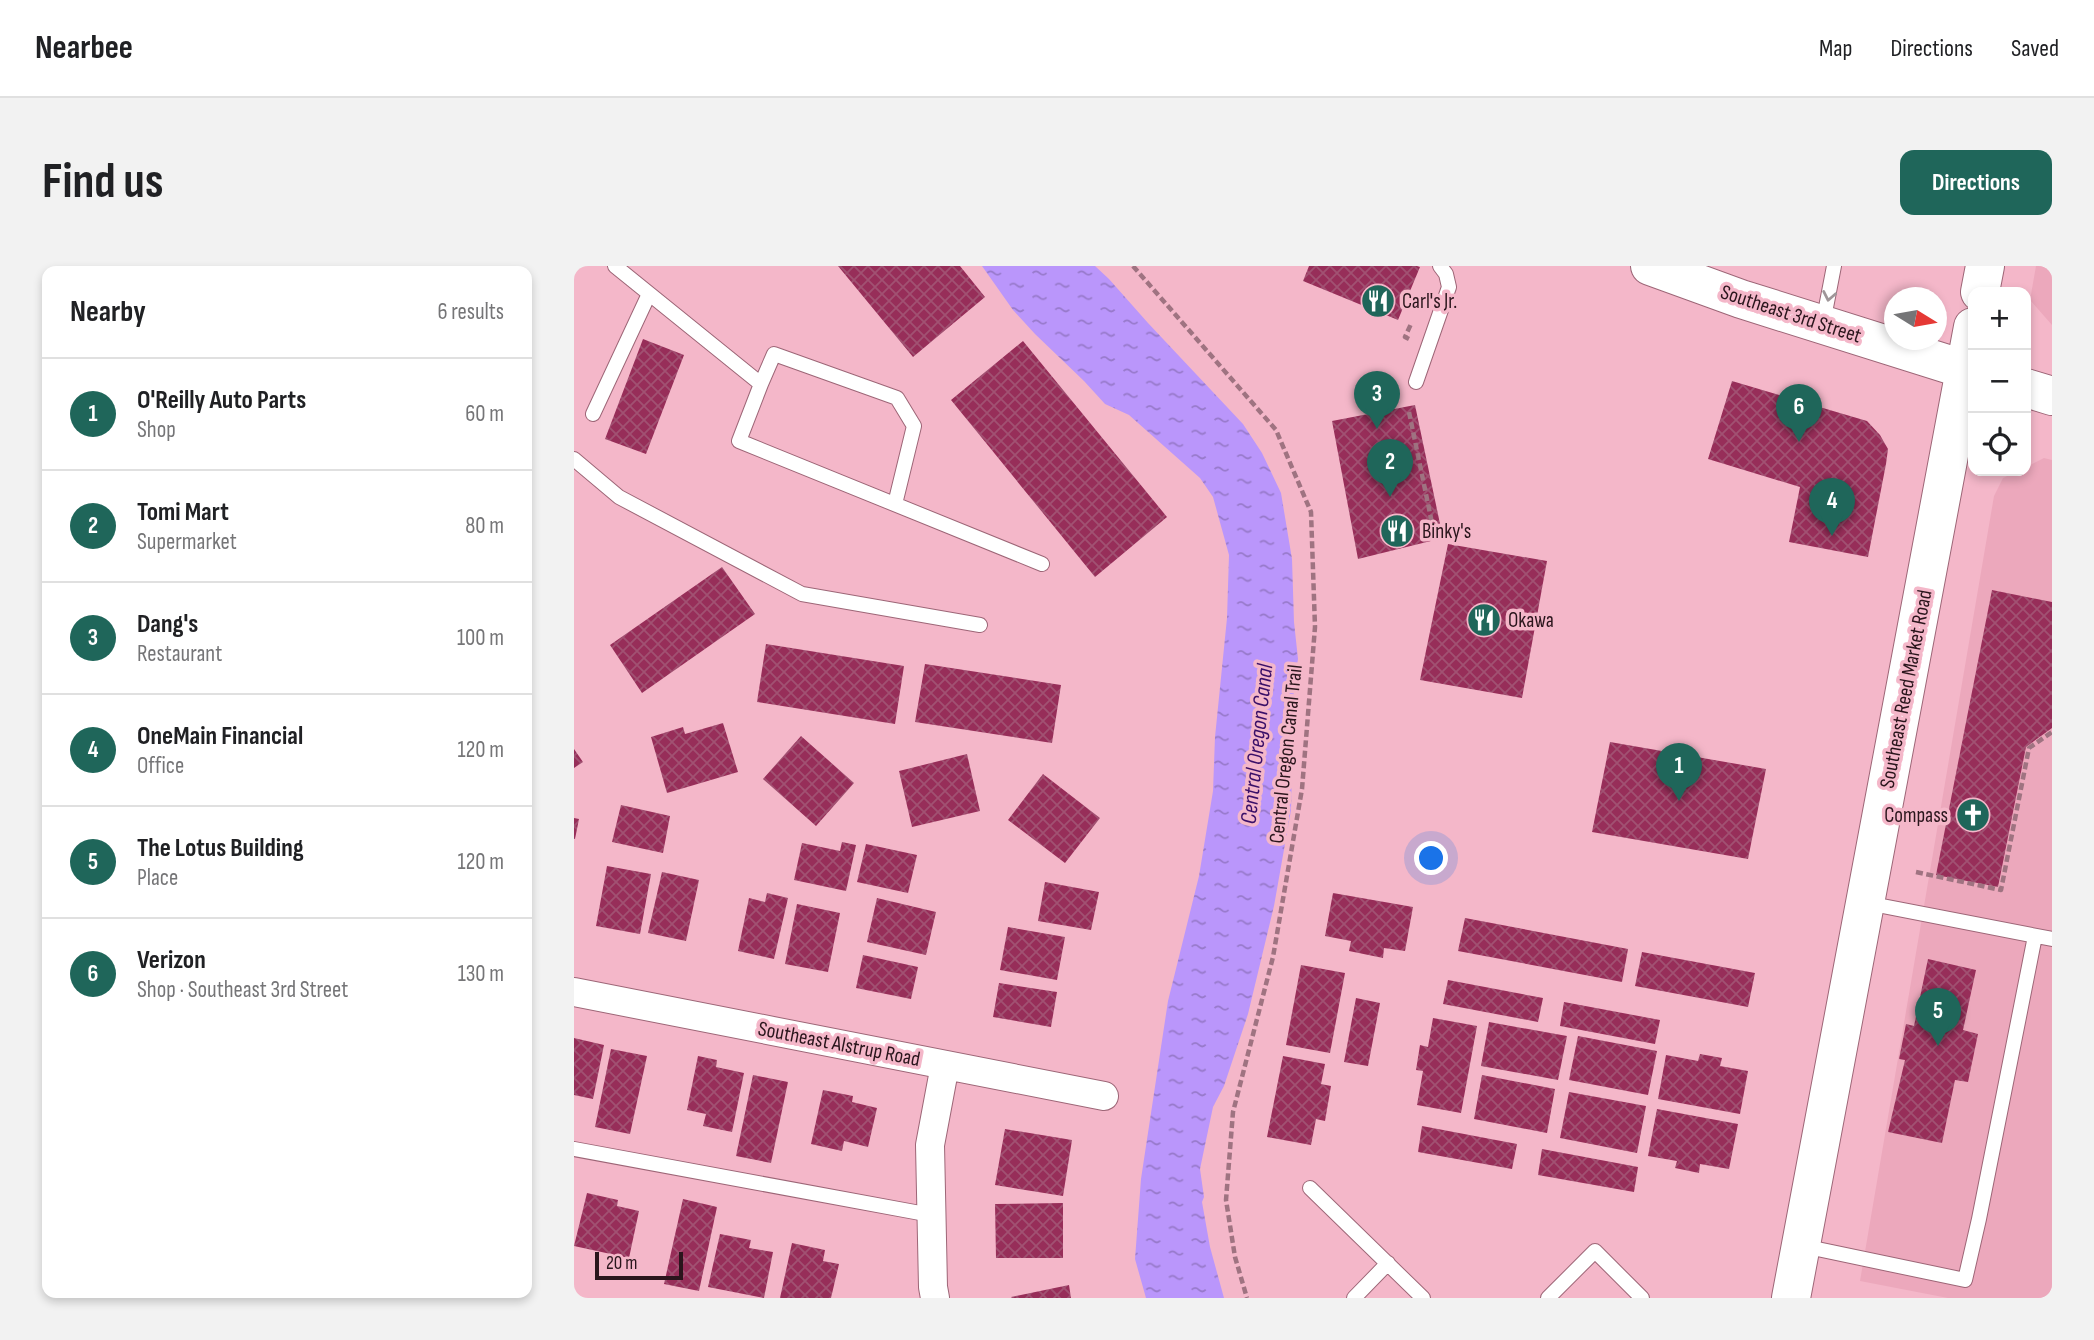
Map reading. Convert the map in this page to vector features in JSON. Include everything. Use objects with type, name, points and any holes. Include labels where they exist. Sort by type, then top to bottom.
[{"type":"main road","name":"Southeast 3rd Street","points":[[1650,266],[1741,299],[1968,370]]},
{"type":"main road","points":[[1981,287],[1985,266]]},
{"type":"main road","name":"Southeast Reed Market Road","points":[[1791,1298],[1968,375]]},
{"type":"main road","points":[[2031,390],[2052,396]]},
{"type":"street","name":"Southeast Alstrup Road","points":[[574,992],[1104,1096]]},
{"type":"street","points":[[935,1298],[930,1145],[946,1065]]},
{"type":"lane","points":[[615,266],[761,384]]},
{"type":"lane","points":[[1416,382],[1449,287],[1446,274],[1440,266]]},
{"type":"lane","points":[[1823,325],[1834,266]]},
{"type":"lane","points":[[593,414],[649,294]]},
{"type":"lane","points":[[895,504],[914,426],[897,398],[774,354],[739,441],[1042,564]]},
{"type":"lane","points":[[574,459],[619,497],[802,594],[980,625]]},
{"type":"lane","points":[[1865,903],[2052,939]]},
{"type":"lane","points":[[1801,1245],[1965,1280],[2035,936]]},
{"type":"lane","points":[[574,1149],[931,1215]]},
{"type":"lane","points":[[1310,1188],[1423,1298]]},
{"type":"lane","points":[[1548,1298],[1595,1251],[1642,1298]]},
{"type":"lane","points":[[1354,1298],[1388,1264]]},
{"type":"path","name":"Central Oregon Canal Trail","points":[[1133,266],[1276,430],[1311,512],[1315,627],[1303,789],[1273,957],[1232,1124],[1226,1200],[1235,1257],[1247,1298]]},
{"type":"path","points":[[1409,412],[1433,528]]},
{"type":"path","points":[[1916,872],[2001,890],[2029,748],[2052,732]]},
{"type":"shaded area","points":[[2036,266],[2052,266],[2052,325],[2031,301]]},
{"type":"shaded area","points":[[2044,458],[2052,460],[2052,1298],[1948,1298],[1860,1281],[1994,496],[2003,478],[2031,476],[2031,464]]},
{"type":"water","name":"Central Oregon Canal","points":[[982,266],[1095,266],[1243,424],[1262,453],[1281,493],[1292,559],[1298,659],[1294,682],[1291,810],[1274,906],[1248,1014],[1224,1086],[1213,1107],[1200,1169],[1204,1197],[1202,1202],[1210,1247],[1224,1298],[1146,1298],[1135,1259],[1141,1179],[1168,1001],[1199,876],[1213,791],[1215,737],[1227,618],[1229,555],[1213,497],[1200,478],[1129,415],[1105,404],[1013,310]]},
{"type":"building","points":[[838,266],[960,266],[985,297],[913,357]]},
{"type":"building","name":"Carl's Jr.","points":[[1309,266],[1420,267],[1398,320],[1303,281]]},
{"type":"building","points":[[643,339],[684,355],[646,454],[605,439]]},
{"type":"building","points":[[1023,341],[1167,517],[1095,577],[951,400]]},
{"type":"building","points":[[1732,381],[1867,421],[1880,435],[1888,449],[1868,557],[1789,542],[1800,487],[1708,459]]},
{"type":"building","points":[[1415,405],[1443,538],[1358,559],[1332,421]]},
{"type":"building","name":"Okawa","points":[[1448,544],[1547,561],[1522,698],[1420,680]]},
{"type":"building","points":[[722,567],[755,614],[642,693],[610,645]]},
{"type":"building","points":[[1992,590],[2052,602],[2052,728],[2026,747],[1998,887],[1936,875]]},
{"type":"building","points":[[766,644],[904,666],[895,724],[757,702]]},
{"type":"building","points":[[925,664],[1061,685],[1052,743],[915,722]]},
{"type":"building","points":[[723,723],[738,772],[667,793],[651,737],[683,727],[685,734]]},
{"type":"building","points":[[801,736],[854,783],[816,826],[763,779]]},
{"type":"building","points":[[1610,742],[1766,769],[1748,859],[1592,832]]},
{"type":"building","points":[[574,749],[583,762],[574,768]]},
{"type":"building","points":[[967,754],[980,811],[912,827],[899,771]]},
{"type":"building","points":[[1043,774],[1100,818],[1065,863],[1008,820]]},
{"type":"building","points":[[621,805],[670,816],[663,853],[612,842]]},
{"type":"building","points":[[574,818],[579,819],[575,839],[574,839]]},
{"type":"building","points":[[842,842],[856,845],[846,891],[794,880],[802,843],[840,851]]},
{"type":"building","points":[[866,844],[917,855],[908,893],[857,882]]},
{"type":"building","points":[[607,866],[651,874],[640,934],[596,926]]},
{"type":"building","points":[[662,872],[699,880],[686,941],[648,933]]},
{"type":"building","points":[[1045,882],[1099,892],[1091,930],[1038,921]]},
{"type":"building","points":[[767,893],[788,898],[774,959],[738,951],[749,898],[765,902]]},
{"type":"building","points":[[1333,893],[1413,907],[1405,951],[1384,948],[1383,958],[1349,951],[1351,941],[1325,936]]},
{"type":"building","points":[[877,898],[936,912],[926,955],[867,942]]},
{"type":"building","points":[[797,904],[840,913],[828,972],[785,964]]},
{"type":"building","points":[[1465,918],[1628,949],[1622,982],[1458,951]]},
{"type":"building","points":[[1008,927],[1065,937],[1057,980],[1000,970]]},
{"type":"building","points":[[1642,952],[1755,973],[1748,1007],[1635,986]]},
{"type":"building","points":[[863,955],[918,967],[911,999],[856,988]]},
{"type":"building","points":[[1928,959],[1976,970],[1963,1030],[1978,1034],[1968,1082],[1955,1080],[1942,1143],[1888,1132],[1905,1060],[1899,1059],[1906,1024],[1914,1026]]},
{"type":"building","points":[[1301,965],[1345,973],[1330,1053],[1286,1045]]},
{"type":"building","points":[[1448,980],[1543,998],[1538,1022],[1443,1004]]},
{"type":"building","points":[[999,983],[1057,992],[1051,1027],[993,1017]]},
{"type":"building","points":[[1356,998],[1380,1003],[1368,1066],[1344,1062]]},
{"type":"building","points":[[1564,1002],[1660,1020],[1655,1044],[1560,1026]]},
{"type":"building","points":[[1433,1018],[1477,1026],[1461,1113],[1417,1105],[1423,1071],[1416,1070],[1420,1045],[1428,1047]]},
{"type":"building","points":[[1489,1022],[1567,1036],[1558,1080],[1481,1066]]},
{"type":"building","points":[[1578,1036],[1657,1051],[1648,1095],[1569,1080]]},
{"type":"building","points":[[574,1038],[604,1045],[593,1099],[574,1095]]},
{"type":"building","points":[[611,1049],[647,1056],[630,1134],[595,1127]]},
{"type":"building","points":[[1700,1054],[1722,1058],[1720,1066],[1748,1071],[1740,1114],[1658,1099],[1666,1055],[1698,1061]]},
{"type":"building","points":[[698,1056],[717,1060],[716,1067],[744,1073],[732,1132],[703,1126],[706,1114],[687,1110]]},
{"type":"building","points":[[1283,1056],[1325,1064],[1321,1084],[1331,1086],[1325,1121],[1316,1119],[1311,1145],[1267,1137]]},
{"type":"building","points":[[753,1075],[788,1082],[771,1163],[736,1156]]},
{"type":"building","points":[[1482,1075],[1555,1089],[1547,1133],[1474,1119]]},
{"type":"building","points":[[823,1090],[853,1096],[852,1102],[877,1108],[868,1147],[844,1141],[842,1151],[811,1144]]},
{"type":"building","points":[[1569,1092],[1646,1106],[1637,1153],[1560,1138]]},
{"type":"building","points":[[1657,1109],[1738,1124],[1729,1169],[1700,1164],[1699,1173],[1675,1168],[1677,1161],[1648,1156]]},
{"type":"building","points":[[1422,1126],[1517,1144],[1512,1169],[1418,1152]]},
{"type":"building","points":[[1005,1129],[1072,1140],[1063,1196],[995,1185]]},
{"type":"building","points":[[1542,1149],[1638,1167],[1634,1192],[1538,1175]]},
{"type":"building","points":[[587,1193],[618,1200],[617,1206],[639,1211],[629,1258],[574,1246]]},
{"type":"building","points":[[683,1199],[717,1207],[699,1291],[664,1284]]},
{"type":"building","points":[[1063,1203],[1063,1258],[996,1258],[995,1204]]},
{"type":"building","points":[[720,1234],[751,1240],[749,1248],[773,1252],[764,1298],[708,1287]]},
{"type":"building","points":[[792,1243],[825,1250],[823,1261],[839,1264],[831,1298],[780,1298]]},
{"type":"building","points":[[1069,1285],[1071,1298],[1011,1297]]},
{"type":"place","name":"Carl's Jr.","points":[[1378,301]]},
{"type":"place","name":"Dang's","points":[[1377,429]]},
{"type":"place","name":"Verizon","points":[[1799,442]]},
{"type":"place","name":"Tomi Mart","points":[[1390,497]]},
{"type":"place","name":"Binky's","points":[[1397,531]]},
{"type":"place","name":"OneMain Financial","points":[[1832,536]]},
{"type":"place","name":"Okawa","points":[[1484,620]]},
{"type":"place","name":"O'Reilly Auto Parts","points":[[1679,801]]},
{"type":"place","name":"Compass","points":[[1973,815]]},
{"type":"place","name":"The Lotus Building","points":[[1938,1046]]}]
